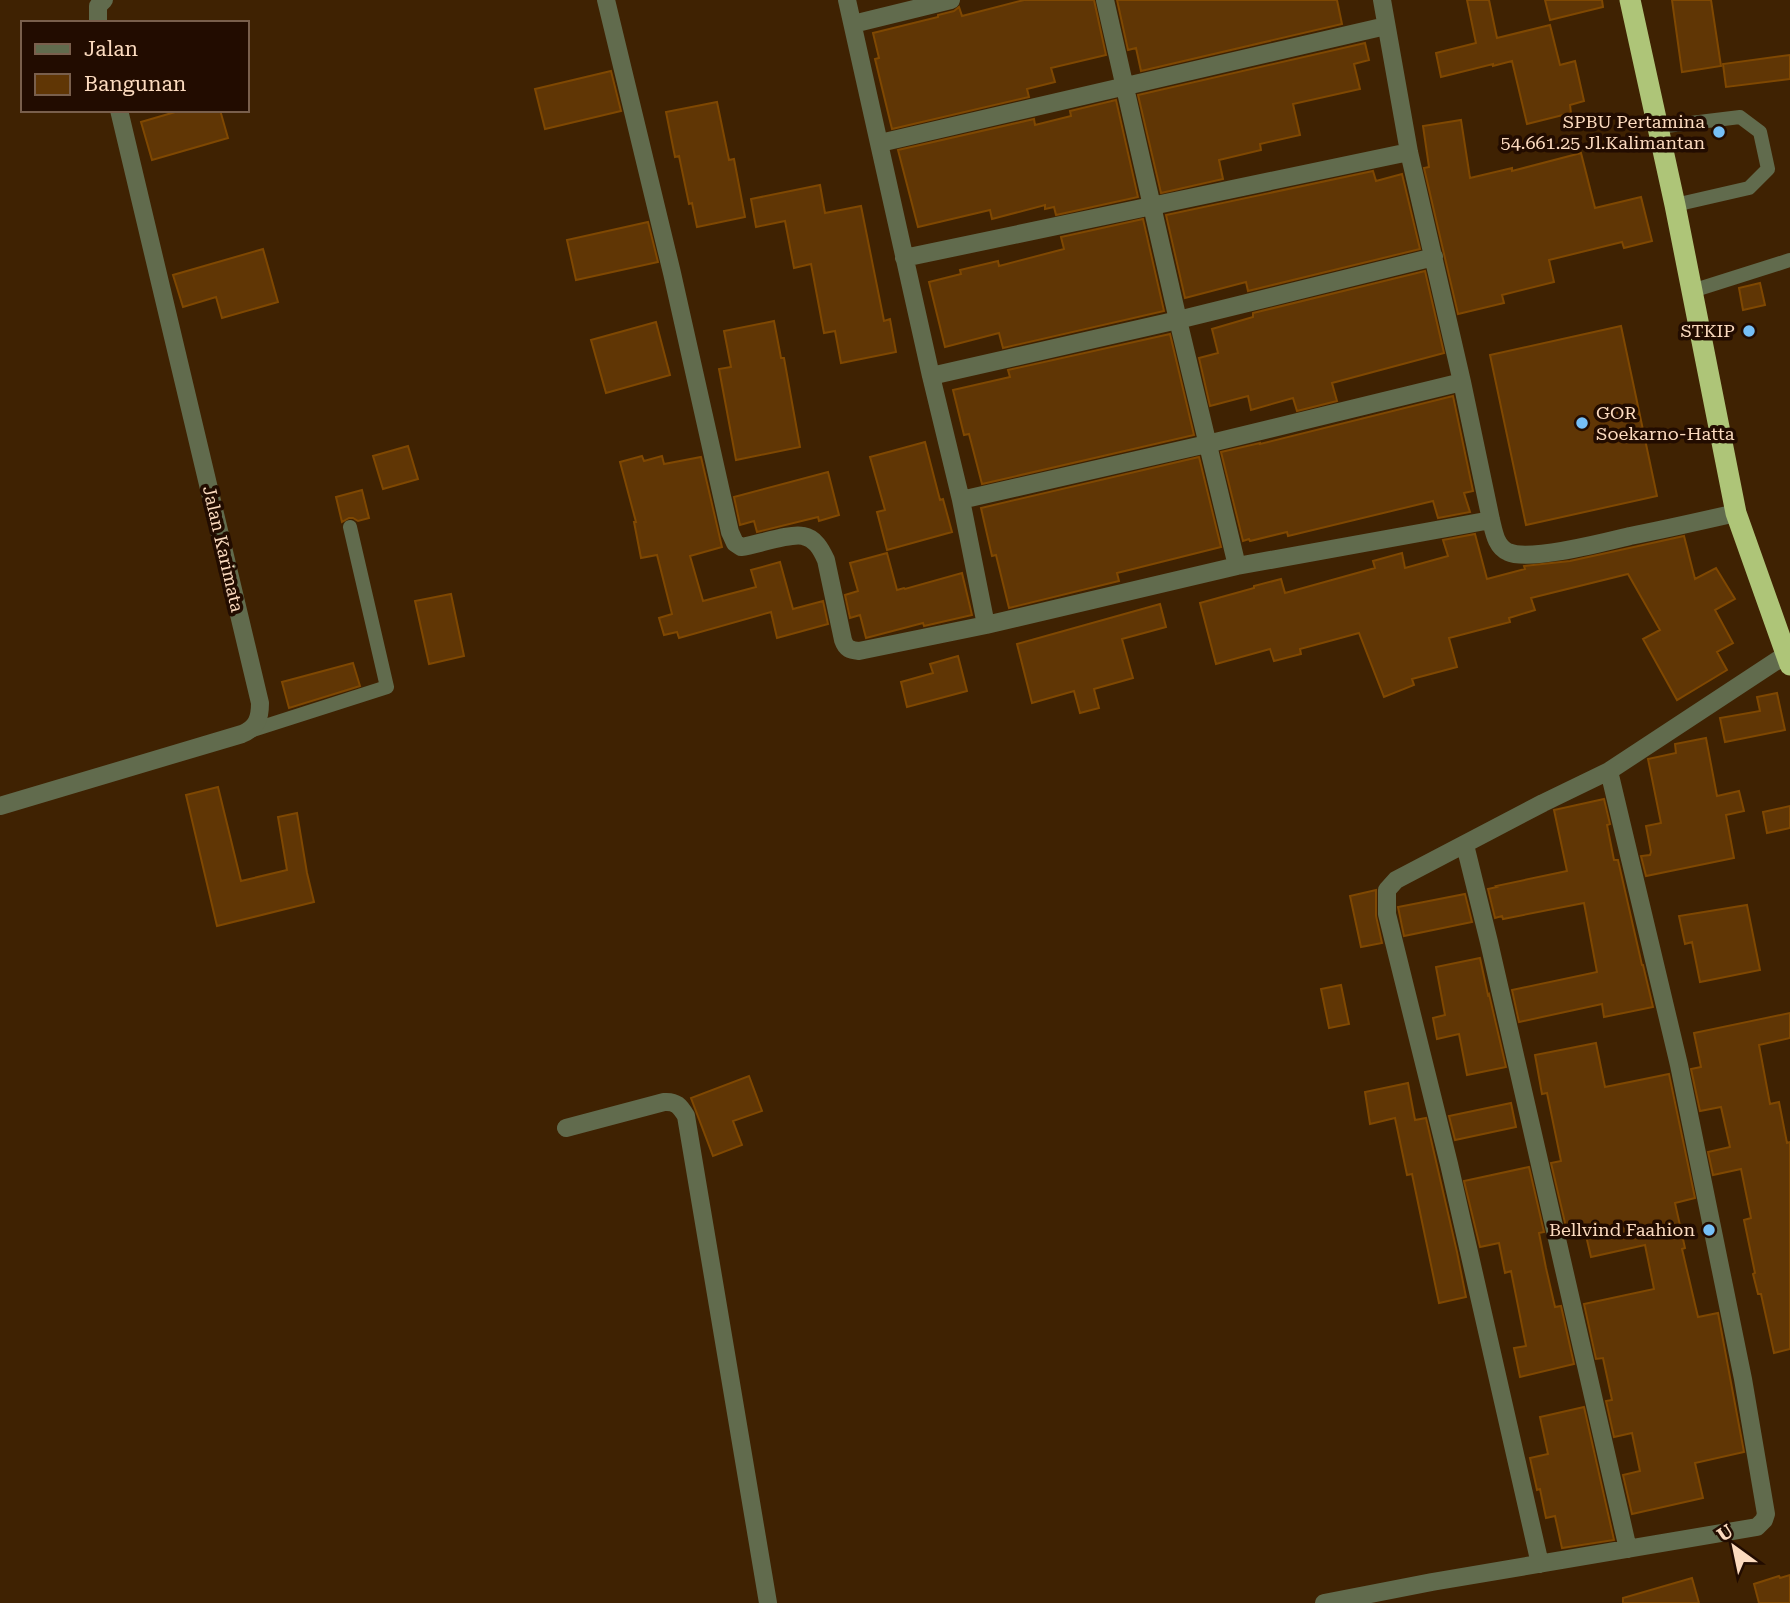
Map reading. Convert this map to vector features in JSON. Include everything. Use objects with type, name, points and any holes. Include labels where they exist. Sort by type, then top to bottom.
[{"type":"highway","points":[[1630,0],[1675,205],[1736,513],[1788,659]]},
{"type":"street","points":[[98,21],[98,6],[104,0]]},
{"type":"street","points":[[606,0],[675,286],[730,531],[735,543],[741,547],[794,536],[805,536],[813,540],[826,560],[843,640],[845,646],[851,650],[859,651],[986,625],[1237,566],[1490,520]]},
{"type":"street","points":[[847,0],[961,500],[986,625]]},
{"type":"street","points":[[852,24],[951,0]]},
{"type":"street","points":[[1105,0],[1237,566]]},
{"type":"street","points":[[1382,0],[1409,152],[1462,382],[1490,520],[1501,548],[1510,554],[1528,555],[1572,549],[1736,513]]},
{"type":"street","points":[[880,143],[1385,26]]},
{"type":"street","name":"Jalan Karimata","points":[[119,112],[260,703],[259,718],[250,731]]},
{"type":"street","points":[[904,258],[1409,152]]},
{"type":"street","points":[[931,376],[1178,320],[1434,257]]},
{"type":"street","points":[[961,500],[1462,382]]},
{"type":"street","points":[[1540,1564],[1449,1164],[1387,914],[1387,890],[1396,880],[1609,771],[1788,659]]},
{"type":"street","points":[[0,806],[250,731]]},
{"type":"street","points":[[1324,1603],[1757,1527],[1764,1520],[1766,1514],[1740,1366],[1679,1065],[1609,771]]},
{"type":"street","points":[[1465,845],[1628,1549]]},
{"type":"street","points":[[566,1128],[672,1101],[680,1105],[686,1116],[768,1603]]},
{"type":"lane","points":[[1658,127],[1740,117],[1760,132],[1768,169],[1749,188],[1675,205]]},
{"type":"lane","points":[[1692,291],[1790,260]]},
{"type":"lane","points":[[250,731],[387,687],[350,527]]},
{"type":"building","points":[[1024,0],[1094,0],[1106,55],[1051,68],[1055,82],[1027,89],[1029,97],[892,129],[875,59],[879,58],[873,33],[938,17],[959,7],[962,16]]},
{"type":"building","points":[[1117,0],[1337,0],[1342,24],[1141,71],[1136,48],[1128,50]]},
{"type":"building","points":[[1467,0],[1489,0],[1497,38],[1550,25],[1560,65],[1575,61],[1584,101],[1570,105],[1571,113],[1527,124],[1512,61],[1441,77],[1436,53],[1476,43]]},
{"type":"building","points":[[1545,0],[1602,0],[1603,7],[1550,20]]},
{"type":"building","points":[[1672,0],[1711,0],[1721,66],[1682,72]]},
{"type":"building","points":[[1365,43],[1369,60],[1354,64],[1360,89],[1293,104],[1300,135],[1260,144],[1261,150],[1219,160],[1223,179],[1161,193],[1138,95]]},
{"type":"building","points":[[1790,55],[1790,79],[1726,87],[1723,64]]},
{"type":"building","points":[[611,71],[621,111],[545,129],[535,89]]},
{"type":"building","points":[[1116,100],[1138,197],[1056,215],[1054,207],[1045,209],[1045,205],[992,219],[990,210],[918,227],[898,150],[1034,119],[1035,125],[1071,116],[1070,111]]},
{"type":"building","points":[[717,102],[729,160],[734,159],[745,217],[697,227],[692,203],[689,204],[679,156],[675,157],[666,112]]},
{"type":"building","points":[[175,112],[221,112],[228,138],[152,160],[141,122]]},
{"type":"building","points":[[1461,120],[1470,178],[1512,168],[1512,171],[1581,153],[1595,208],[1641,197],[1652,241],[1624,248],[1622,242],[1549,260],[1554,282],[1502,295],[1504,303],[1458,314],[1424,168],[1429,167],[1423,126]]},
{"type":"building","points":[[1373,171],[1376,181],[1402,174],[1420,249],[1248,291],[1246,282],[1185,298],[1166,215]]},
{"type":"building","points":[[820,185],[825,213],[861,206],[884,321],[890,319],[896,352],[841,363],[835,331],[824,333],[811,264],[794,268],[785,221],[756,227],[751,199]]},
{"type":"building","points":[[1143,219],[1164,311],[1003,348],[999,333],[945,347],[929,282],[961,274],[960,270],[998,261],[999,266],[1064,249],[1061,237]]},
{"type":"building","points":[[648,222],[658,262],[576,280],[567,240]]},
{"type":"building","points":[[263,249],[278,302],[222,318],[216,297],[183,307],[173,275]]},
{"type":"building","points":[[1425,271],[1444,353],[1332,383],[1337,401],[1297,411],[1293,398],[1251,410],[1248,396],[1210,406],[1199,358],[1218,353],[1212,329],[1253,317],[1253,313]]},
{"type":"building","points":[[1760,283],[1765,305],[1743,310],[1739,288]]},
{"type":"building","points":[[774,321],[781,358],[784,358],[800,447],[736,460],[719,369],[731,367],[724,331]]},
{"type":"building","points":[[656,322],[670,375],[606,393],[591,340]]},
{"type":"building","points":[[1621,326],[1657,496],[1526,525],[1490,355]]},
{"type":"building","points":[[1170,334],[1194,435],[982,484],[969,434],[964,435],[953,390],[1010,377],[1008,370]]},
{"type":"building","points":[[1453,396],[1473,491],[1464,493],[1470,512],[1438,518],[1433,501],[1288,536],[1287,532],[1243,541],[1221,452]]},
{"type":"building","points":[[925,442],[940,500],[943,499],[952,532],[887,550],[877,512],[885,510],[870,457]]},
{"type":"building","points":[[408,446],[418,479],[383,489],[373,456]]},
{"type":"building","points":[[642,456],[644,461],[662,456],[664,464],[701,457],[722,547],[690,556],[703,601],[756,587],[751,570],[780,562],[793,609],[823,601],[828,624],[777,638],[771,612],[679,638],[677,632],[664,635],[659,618],[672,614],[657,555],[641,558],[636,522],[620,462]]},
{"type":"building","points":[[1199,457],[1221,547],[1117,573],[1119,581],[1009,608],[996,555],[992,556],[981,508]]},
{"type":"building","points":[[828,472],[839,515],[819,521],[818,517],[757,532],[754,521],[740,525],[734,497]]},
{"type":"building","points":[[362,490],[369,518],[358,521],[349,518],[342,522],[336,497]]},
{"type":"building","points":[[1475,534],[1487,579],[1525,569],[1524,566],[1570,561],[1684,536],[1695,579],[1716,568],[1735,599],[1715,610],[1733,643],[1717,652],[1727,670],[1677,700],[1643,639],[1660,630],[1628,574],[1531,598],[1535,610],[1509,618],[1510,622],[1449,638],[1457,667],[1412,679],[1414,685],[1384,697],[1359,633],[1300,649],[1301,654],[1274,661],[1270,649],[1216,664],[1200,603],[1281,579],[1285,593],[1375,568],[1373,561],[1402,553],[1405,568],[1448,556],[1443,540]]},
{"type":"building","points":[[887,553],[897,590],[962,573],[972,615],[924,626],[923,623],[866,638],[860,615],[850,618],[845,595],[858,591],[850,563]]},
{"type":"building","points":[[451,594],[464,656],[429,664],[415,601]]},
{"type":"building","points":[[1160,604],[1166,627],[1122,639],[1133,678],[1094,689],[1099,708],[1080,713],[1074,691],[1032,703],[1017,644]]},
{"type":"building","points":[[958,656],[967,691],[907,707],[901,682],[933,673],[930,664]]},
{"type":"building","points":[[353,663],[360,686],[289,708],[282,682]]},
{"type":"building","points":[[1777,693],[1785,730],[1725,742],[1720,718],[1760,711],[1757,697]]},
{"type":"building","points":[[1706,738],[1717,796],[1739,791],[1744,811],[1726,815],[1734,858],[1646,876],[1641,856],[1650,855],[1651,852],[1646,826],[1661,823],[1648,759],[1676,753],[1675,744]]},
{"type":"building","points":[[218,787],[241,881],[287,870],[278,817],[297,813],[314,902],[217,926],[186,795]]},
{"type":"building","points":[[1604,799],[1614,860],[1618,860],[1653,1007],[1604,1017],[1602,1004],[1519,1022],[1512,990],[1597,972],[1584,903],[1503,919],[1502,916],[1495,918],[1488,889],[1567,871],[1554,810]]},
{"type":"building","points":[[1790,806],[1790,828],[1767,833],[1763,812]]},
{"type":"building","points":[[1376,890],[1376,916],[1382,943],[1361,947],[1350,896]]},
{"type":"building","points":[[1465,894],[1472,922],[1404,936],[1398,907]]},
{"type":"building","points":[[1747,905],[1760,970],[1700,982],[1692,942],[1685,944],[1679,916]]},
{"type":"building","points":[[1480,958],[1506,1067],[1467,1075],[1459,1034],[1437,1039],[1433,1018],[1445,1015],[1436,967]]},
{"type":"building","points":[[1341,985],[1349,1024],[1329,1028],[1321,989]]},
{"type":"building","points":[[1790,1013],[1790,1038],[1759,1045],[1770,1104],[1779,1102],[1787,1143],[1790,1142],[1790,1349],[1774,1353],[1761,1294],[1758,1294],[1753,1274],[1755,1273],[1744,1220],[1751,1218],[1741,1169],[1713,1175],[1708,1152],[1730,1147],[1721,1107],[1700,1111],[1691,1069],[1701,1067],[1694,1033]]},
{"type":"building","points":[[1596,1043],[1605,1087],[1669,1074],[1695,1198],[1675,1203],[1685,1248],[1682,1249],[1698,1317],[1718,1313],[1744,1452],[1695,1463],[1703,1498],[1632,1514],[1623,1475],[1640,1471],[1632,1433],[1614,1437],[1606,1401],[1612,1400],[1603,1358],[1596,1359],[1584,1304],[1654,1289],[1645,1245],[1591,1257],[1584,1227],[1566,1227],[1551,1163],[1561,1161],[1547,1093],[1542,1094],[1535,1055]]},
{"type":"building","points":[[749,1076],[762,1111],[733,1121],[742,1145],[713,1156],[691,1098]]},
{"type":"building","points":[[1408,1083],[1415,1120],[1426,1118],[1466,1297],[1439,1303],[1412,1174],[1407,1175],[1395,1118],[1370,1124],[1365,1092]]},
{"type":"building","points":[[1511,1103],[1516,1127],[1455,1140],[1449,1116]]},
{"type":"building","points":[[1529,1167],[1544,1232],[1539,1233],[1546,1268],[1555,1307],[1561,1306],[1574,1364],[1520,1377],[1514,1348],[1526,1346],[1511,1271],[1505,1273],[1499,1243],[1480,1247],[1464,1181]]},
{"type":"building","points":[[1584,1407],[1614,1540],[1562,1548],[1555,1516],[1546,1518],[1530,1458],[1548,1454],[1540,1417]]},
{"type":"building","points":[[1790,1575],[1790,1603],[1759,1603],[1754,1584]]},
{"type":"building","points":[[1692,1578],[1699,1603],[1623,1603],[1623,1598]]},
{"type":"place","name":"SPBU Pertamina 54.661.25 Jl.Kalimantan","points":[[1719,132]]},
{"type":"place","name":"STKIP","points":[[1749,331]]},
{"type":"place","name":"GOR Soekarno-Hatta","points":[[1582,423]]},
{"type":"place","name":"Bellvind Faahion","points":[[1709,1230]]}]
